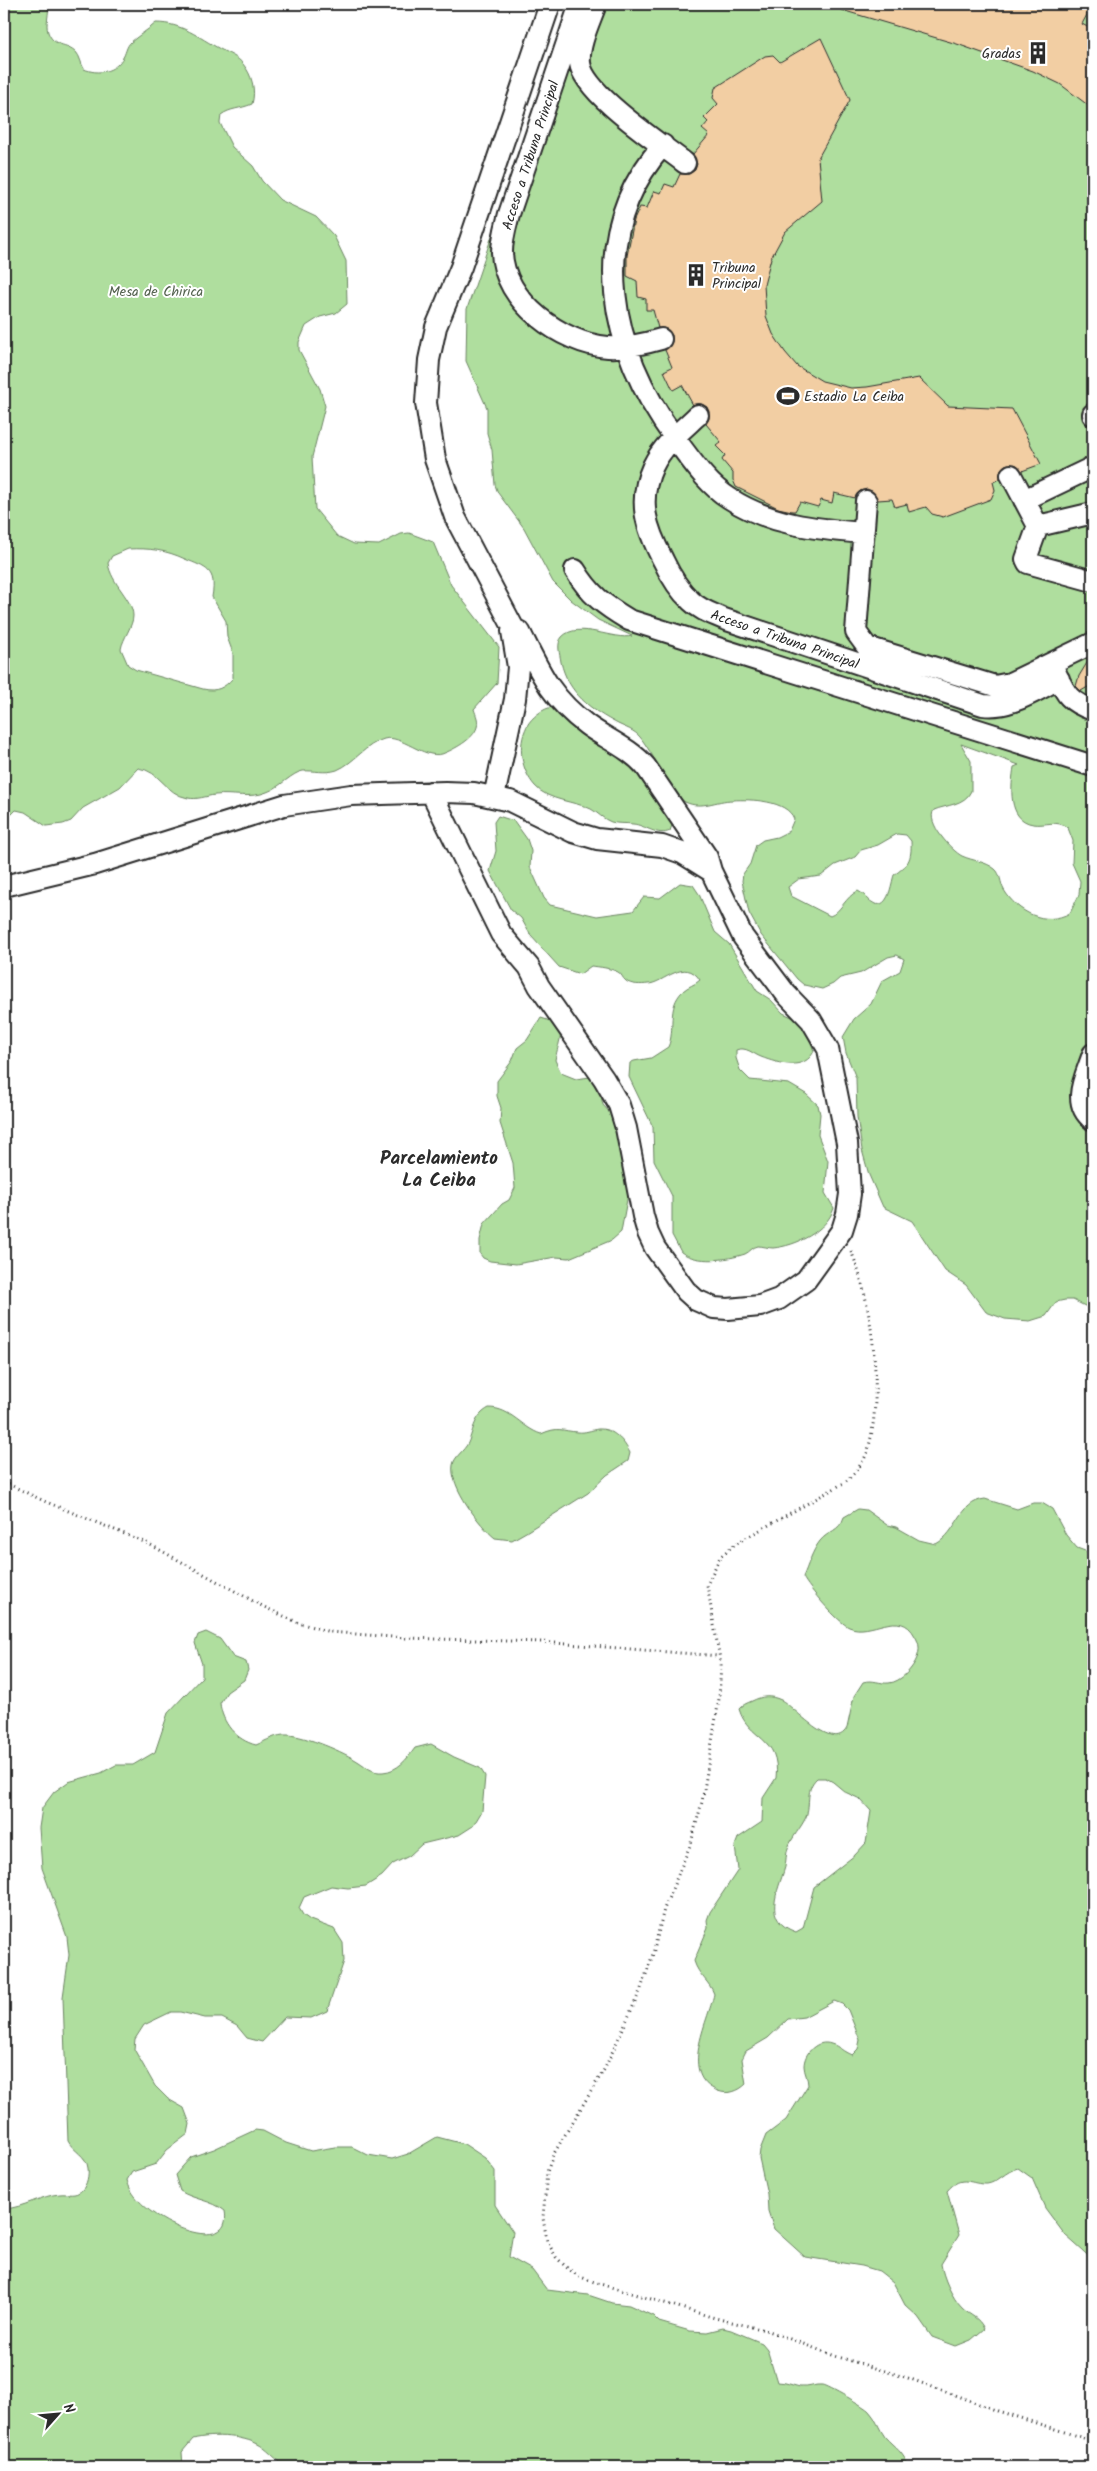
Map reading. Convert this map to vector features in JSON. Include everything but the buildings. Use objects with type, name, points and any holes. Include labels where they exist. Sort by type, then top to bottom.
[{"type":"street","points":[[431,792],[501,934],[529,967],[619,1105],[626,1128],[648,1233],[668,1267],[686,1291],[696,1300],[714,1308],[760,1306],[779,1299],[806,1280],[842,1230],[850,1194],[847,1143],[828,1049],[810,1020],[780,987],[743,937],[702,850],[646,766],[638,757],[610,742],[564,706],[550,690],[520,632],[514,629],[455,517],[443,484],[430,434],[426,403],[436,327],[461,267],[550,4]]},
{"type":"street","name":"Acceso a Tribuna Principal","points":[[580,4],[503,238],[504,266],[508,281],[516,294],[534,313],[554,328],[584,343],[606,347],[626,347],[661,339]]},
{"type":"street","points":[[596,4],[580,54],[580,68],[600,96],[685,163]]},
{"type":"street","points":[[663,146],[646,167],[630,195],[617,242],[614,282],[619,321],[626,347],[639,377],[674,437],[710,484],[731,500],[781,522],[863,532]]},
{"type":"street","name":"Acceso a Tribuna Principal","points":[[698,415],[661,451],[653,466],[648,482],[645,514],[652,540],[665,565],[686,595],[699,608],[733,622],[983,705],[997,706],[1010,702],[1093,643]]},
{"type":"street","points":[[1024,500],[1093,466]]},
{"type":"street","points":[[1011,475],[1038,526],[1026,559],[1028,562],[1093,581]]},
{"type":"street","name":"Acceso a Tribuna Principal","points":[[866,500],[856,632],[867,647],[995,686],[1055,671]]},
{"type":"street","points":[[1038,526],[1093,513]]},
{"type":"street","points":[[575,570],[585,587],[598,601],[629,620],[1093,766]]},
{"type":"street","points":[[494,796],[515,699],[518,667],[512,631],[514,629]]},
{"type":"street","points":[[1055,671],[1066,693],[1075,704],[1093,710]]},
{"type":"street","points":[[4,886],[95,864],[284,805],[351,795],[431,792],[474,793],[494,796],[510,801],[553,823],[597,839],[662,846],[682,853],[711,871]]},
{"type":"street","points":[[1093,1054],[1080,1097],[1082,1106],[1093,1120]]},
{"type":"path","points":[[842,1230],[863,1290],[871,1337],[875,1379],[875,1412],[866,1454],[856,1472],[844,1483],[735,1544],[720,1558],[707,1585],[719,1656],[719,1698],[702,1802],[690,1843],[664,1909],[650,1963],[625,2027],[605,2068],[553,2155],[547,2172],[543,2194],[542,2218],[547,2241],[556,2257],[578,2276],[715,2318],[769,2331],[835,2356],[908,2378],[998,2411],[1093,2441]]},
{"type":"path","points":[[4,1482],[44,1501],[149,1544],[264,1608],[299,1623],[330,1632],[405,1638],[542,1642],[719,1656]]},
{"type":"green space","name":"Mesa de Chirica","points":[[4,4],[48,4],[47,29],[51,37],[57,43],[76,52],[84,69],[89,71],[100,72],[115,67],[123,57],[129,44],[156,23],[174,25],[190,32],[235,57],[246,68],[253,88],[252,104],[221,115],[220,123],[232,147],[253,166],[262,181],[280,200],[316,217],[334,236],[346,261],[347,304],[336,313],[320,317],[306,326],[299,342],[299,350],[320,389],[325,406],[312,457],[315,509],[337,536],[354,544],[379,545],[401,534],[409,533],[433,542],[451,585],[499,647],[497,683],[474,709],[478,722],[475,731],[462,744],[442,754],[427,753],[398,740],[384,739],[371,745],[337,770],[328,772],[299,772],[272,790],[261,794],[215,795],[195,799],[180,796],[152,773],[138,768],[120,787],[83,808],[71,821],[46,826],[25,812],[16,810],[4,822]],"holes":[[[128,549],[150,549],[171,554],[204,568],[211,575],[213,581],[212,597],[226,621],[227,637],[233,653],[233,678],[223,687],[212,690],[203,689],[136,670],[128,665],[121,649],[133,620],[132,610],[113,578],[108,563],[112,556]]]},
{"type":"green space","name":"Estadio La Ceiba","points":[[571,4],[1093,4],[1093,1310],[1073,1300],[1065,1300],[1056,1302],[1046,1316],[1030,1321],[1005,1319],[986,1312],[966,1285],[945,1271],[912,1221],[883,1207],[869,1175],[862,1150],[857,1117],[856,1078],[846,1053],[843,1037],[854,1019],[871,1004],[882,981],[900,971],[904,959],[897,955],[888,957],[861,973],[840,978],[822,989],[804,985],[761,935],[749,913],[742,881],[743,874],[750,864],[756,845],[763,840],[777,837],[789,831],[794,819],[790,813],[776,804],[758,801],[727,800],[697,805],[685,802],[675,791],[638,735],[599,713],[575,692],[564,673],[561,662],[559,643],[562,637],[569,632],[577,630],[624,637],[632,636],[598,620],[571,600],[553,582],[524,528],[498,493],[495,485],[492,450],[487,433],[487,408],[466,361],[467,309]],"holes":[[[961,744],[1019,765],[1014,767],[1012,792],[1015,809],[1025,821],[1033,824],[1059,824],[1068,828],[1073,841],[1072,863],[1080,881],[1079,895],[1070,913],[1061,917],[1042,918],[1024,911],[1016,905],[1004,890],[995,869],[987,864],[962,856],[946,842],[936,829],[932,815],[934,810],[960,802],[971,791],[971,761]],[[897,834],[906,835],[911,841],[911,853],[906,865],[894,875],[889,894],[880,904],[875,904],[858,891],[837,912],[830,916],[791,896],[788,887],[799,879],[821,876],[835,865],[855,857],[861,850],[878,845]]]},
{"type":"green space","points":[[553,707],[572,725],[639,771],[649,792],[670,820],[672,825],[670,831],[661,833],[638,825],[611,822],[585,806],[554,798],[540,791],[535,786],[526,773],[522,758],[522,742],[531,720],[541,711]]},
{"type":"green space","points":[[498,816],[514,821],[527,839],[531,851],[530,867],[544,898],[550,905],[597,916],[633,911],[644,897],[660,898],[680,883],[693,885],[699,894],[715,932],[729,944],[757,991],[771,1000],[783,1013],[803,1022],[814,1051],[804,1061],[798,1064],[783,1063],[768,1060],[743,1049],[736,1050],[736,1058],[740,1070],[750,1080],[789,1084],[806,1094],[818,1105],[820,1114],[818,1135],[828,1161],[825,1193],[834,1208],[825,1224],[818,1230],[801,1241],[782,1247],[758,1246],[745,1254],[730,1258],[712,1260],[695,1258],[681,1252],[672,1235],[672,1196],[654,1160],[653,1127],[629,1077],[630,1063],[651,1058],[668,1047],[673,1011],[678,997],[685,989],[700,980],[694,973],[688,970],[674,973],[654,983],[636,984],[628,982],[619,973],[608,969],[591,966],[580,974],[559,967],[531,936],[521,918],[511,910],[490,871],[496,851],[494,822]]},
{"type":"green space","points":[[541,1018],[550,1021],[559,1029],[560,1039],[555,1060],[561,1073],[576,1079],[590,1077],[601,1096],[603,1105],[612,1115],[623,1135],[628,1194],[621,1232],[612,1240],[569,1258],[556,1257],[516,1264],[490,1261],[483,1258],[480,1254],[480,1240],[484,1224],[502,1204],[509,1200],[515,1188],[513,1163],[500,1123],[501,1108],[497,1096],[497,1081],[512,1061],[517,1048],[527,1040]]},
{"type":"green space","points":[[489,1408],[504,1411],[541,1434],[556,1430],[586,1432],[603,1429],[617,1436],[628,1448],[630,1453],[628,1461],[607,1475],[588,1493],[526,1532],[512,1540],[495,1538],[467,1505],[453,1474],[455,1459],[468,1443],[477,1419]]},
{"type":"green space","points":[[985,1499],[1017,1509],[1033,1503],[1042,1503],[1052,1509],[1066,1535],[1077,1548],[1093,1554],[1093,2260],[1065,2235],[1045,2208],[1032,2178],[1018,2168],[987,2184],[967,2181],[957,2182],[947,2191],[959,2235],[941,2264],[951,2293],[962,2308],[977,2319],[984,2329],[971,2340],[956,2346],[932,2337],[918,2317],[905,2305],[893,2282],[879,2271],[862,2266],[805,2257],[774,2229],[768,2211],[767,2194],[759,2158],[760,2150],[766,2135],[786,2120],[808,2085],[804,2066],[806,2056],[812,2048],[826,2043],[834,2045],[852,2055],[858,2049],[860,2040],[848,2010],[842,2004],[834,2001],[804,2017],[788,2019],[768,2038],[746,2051],[742,2059],[746,2084],[733,2092],[718,2091],[706,2084],[700,2073],[698,2061],[699,2047],[714,1994],[694,1961],[708,1928],[707,1920],[710,1912],[738,1870],[735,1846],[738,1838],[762,1822],[763,1798],[776,1778],[774,1754],[763,1739],[749,1727],[739,1709],[759,1698],[773,1697],[787,1704],[823,1732],[841,1735],[847,1728],[854,1696],[863,1682],[889,1683],[898,1680],[910,1670],[918,1655],[917,1639],[909,1628],[893,1623],[866,1629],[849,1627],[824,1605],[803,1577],[817,1545],[840,1525],[844,1517],[858,1509],[866,1510],[887,1525],[896,1527],[919,1540],[936,1544],[949,1532],[964,1511],[976,1501]],"holes":[[[817,1778],[826,1778],[845,1792],[860,1799],[871,1811],[866,1843],[855,1855],[814,1887],[803,1928],[796,1932],[785,1927],[775,1913],[776,1895],[785,1867],[788,1848],[806,1817],[813,1782]]]},
{"type":"green space","points":[[206,1632],[220,1639],[233,1657],[246,1662],[248,1670],[244,1680],[227,1692],[220,1703],[227,1724],[242,1739],[256,1745],[279,1736],[296,1736],[335,1749],[376,1772],[388,1771],[398,1767],[415,1748],[431,1744],[454,1757],[480,1768],[485,1776],[482,1811],[473,1826],[459,1835],[422,1844],[409,1856],[393,1864],[382,1876],[366,1886],[348,1888],[331,1886],[304,1897],[299,1908],[303,1915],[310,1920],[334,1929],[343,1943],[344,1961],[327,2011],[311,2018],[285,2017],[262,2042],[247,2038],[237,2026],[222,2018],[205,2018],[180,2012],[171,2012],[144,2025],[135,2039],[134,2049],[155,2086],[168,2099],[184,2108],[190,2124],[188,2134],[167,2150],[156,2164],[132,2172],[127,2180],[134,2195],[147,2208],[164,2220],[182,2229],[200,2233],[215,2233],[224,2226],[225,2211],[214,2204],[180,2191],[175,2175],[191,2157],[214,2149],[255,2130],[263,2131],[286,2143],[311,2151],[335,2147],[352,2147],[368,2155],[392,2159],[408,2154],[437,2137],[464,2144],[485,2158],[495,2171],[495,2205],[513,2232],[509,2257],[532,2270],[547,2290],[588,2295],[612,2303],[629,2305],[653,2316],[659,2322],[690,2331],[707,2332],[723,2328],[762,2343],[767,2349],[777,2382],[800,2387],[823,2385],[861,2405],[871,2414],[885,2437],[899,2450],[908,2467],[288,2467],[264,2448],[249,2440],[210,2436],[193,2439],[182,2452],[183,2467],[4,2467],[4,2209],[53,2195],[77,2193],[85,2185],[88,2174],[85,2160],[68,2141],[63,1997],[69,1955],[67,1937],[42,1868],[39,1828],[42,1808],[54,1792],[68,1782],[101,1773],[116,1765],[133,1765],[155,1752],[168,1713],[202,1677],[202,1664],[195,1643],[198,1635]]},
{"type":"place","name":"Gradas","points":[[1038,53]]},
{"type":"place","name":"Tribuna Principal","points":[[696,275]]},
{"type":"place","name":"Estadio La Ceiba","points":[[788,396]]},
{"type":"district","name":"Parcelamiento La Ceiba","points":[[439,1168]]}]
